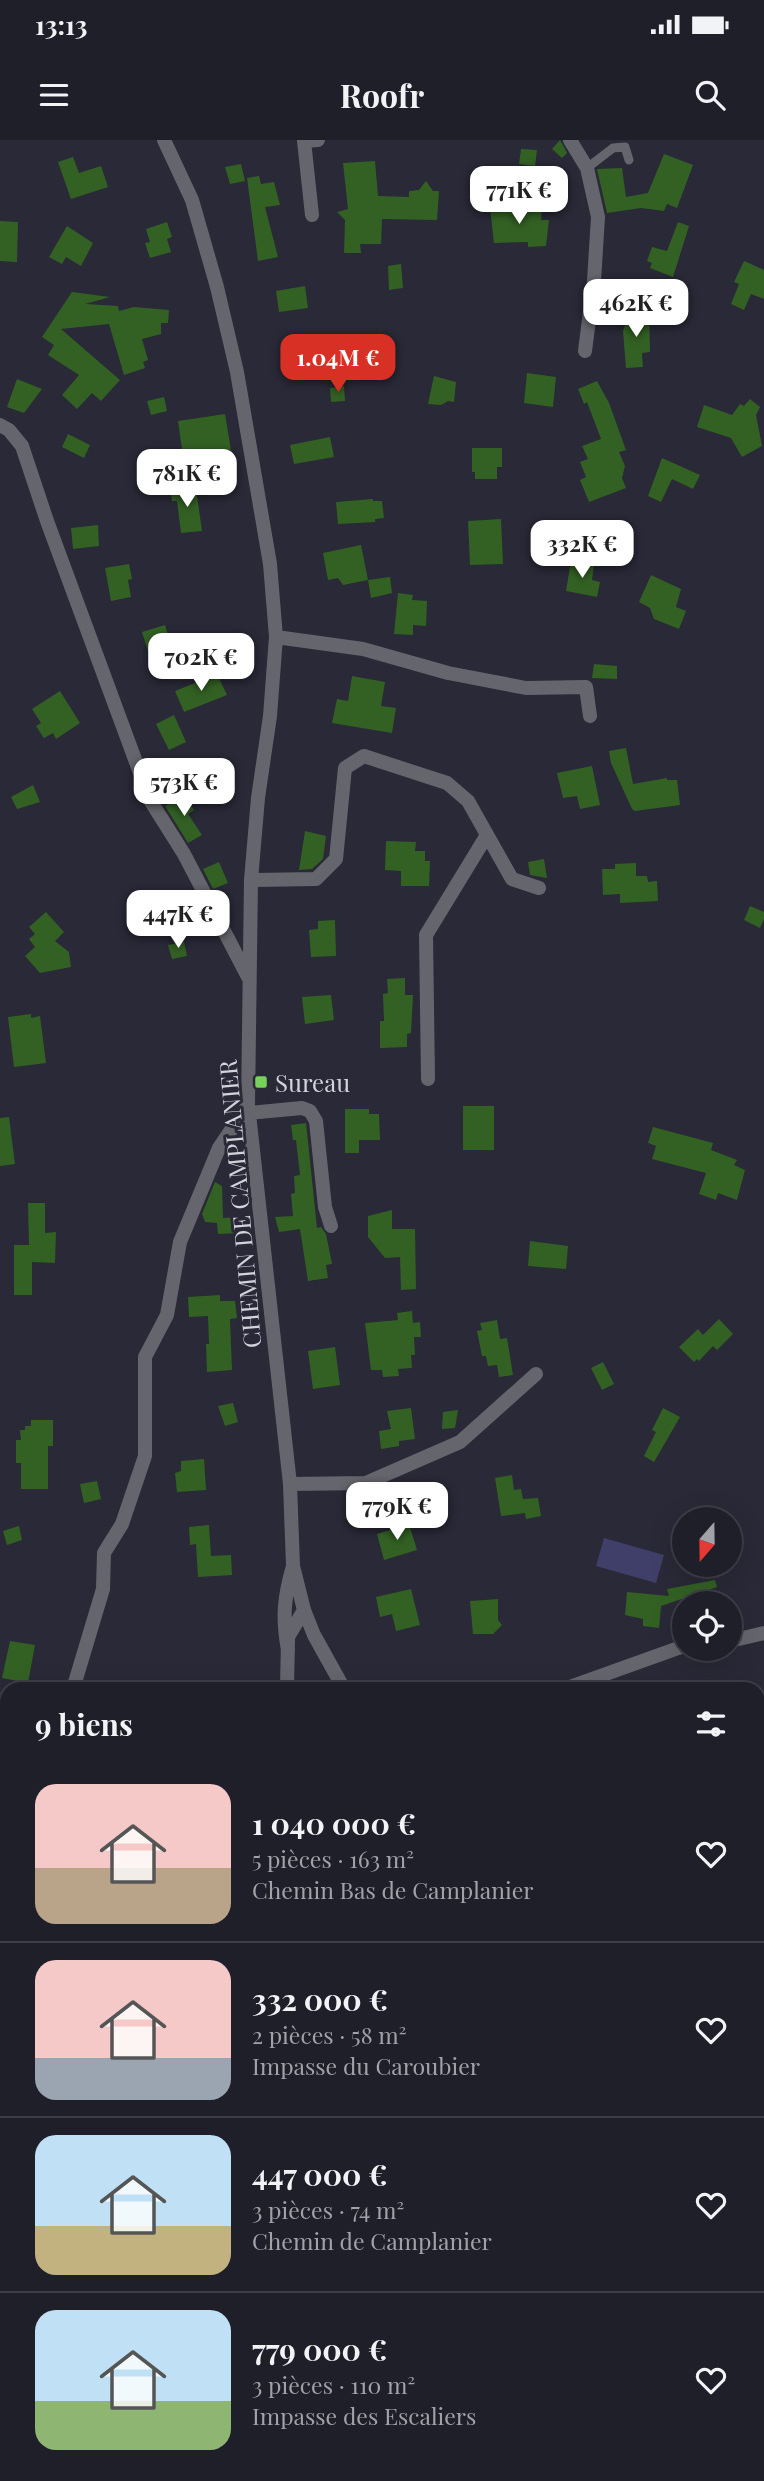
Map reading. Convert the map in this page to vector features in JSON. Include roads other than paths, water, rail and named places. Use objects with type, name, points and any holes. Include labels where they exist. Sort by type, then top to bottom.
[{"type":"street","points":[[164,140],[192,200],[217,287],[237,372],[270,564],[276,637],[270,716],[258,798],[251,880],[249,978]]},
{"type":"street","points":[[308,140],[312,215]]},
{"type":"street","points":[[570,140],[587,168],[597,218],[594,281],[585,351]]},
{"type":"street","name":"CHEMIN DE CAMPLANIER","points":[[0,425],[9,430],[22,446],[150,800],[184,854],[249,978],[249,1109],[290,1484],[293,1566],[304,1610],[314,1635],[340,1682]]},
{"type":"street","points":[[276,637],[363,649],[448,673],[526,688],[586,687],[590,716]]},
{"type":"street","points":[[251,880],[316,879],[336,859],[345,768],[364,756],[447,783],[468,801],[512,879],[539,888]]},
{"type":"street","points":[[428,1079],[425,935],[487,835]]},
{"type":"street","points":[[75,1682],[103,1589],[104,1553],[122,1524],[145,1456],[145,1357],[167,1315],[180,1242],[219,1147],[249,1109],[302,1108],[310,1111],[316,1121],[325,1207],[331,1226]]},
{"type":"street","points":[[290,1484],[366,1483],[460,1442],[536,1374]]},
{"type":"street","points":[[288,1650],[283,1623],[287,1587],[293,1566]]},
{"type":"street","points":[[287,1682],[288,1637],[304,1610]]},
{"type":"street","points":[[742,1638],[764,1633]]},
{"type":"street","points":[[288,1650],[314,1635]]},
{"type":"street","points":[[584,1682],[672,1650]]},
{"type":"street","points":[[282,1682],[288,1667]]},
{"type":"lane","points":[[587,168],[613,148],[625,147],[629,160]]},
{"type":"place","name":"Sureau","points":[[261,1082]]}]
